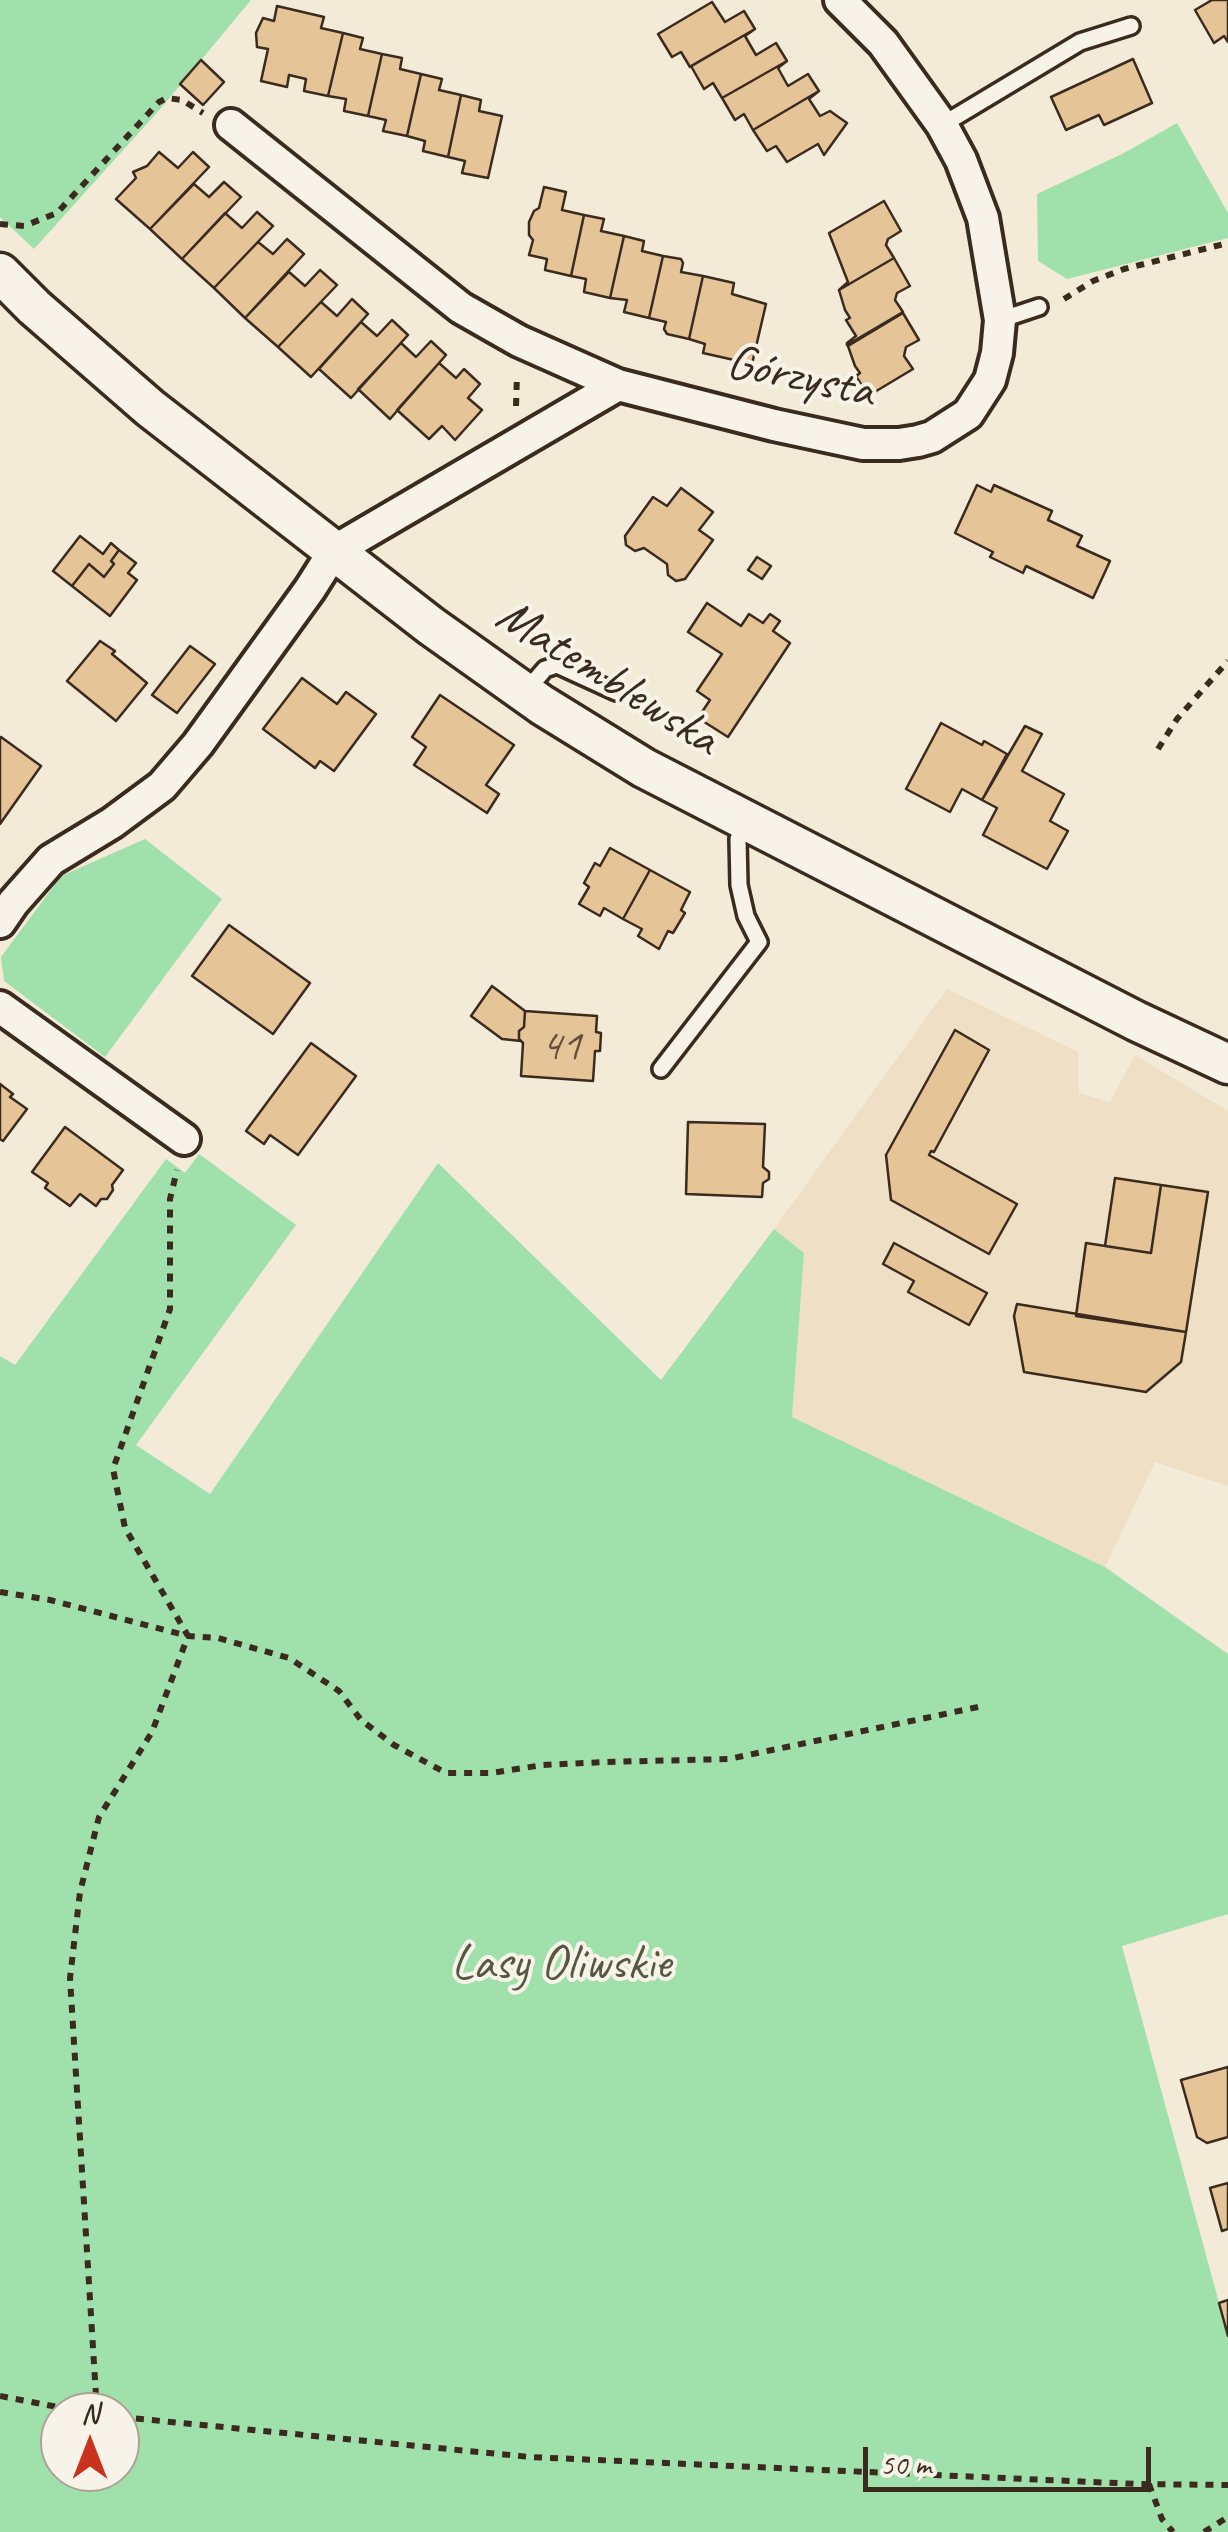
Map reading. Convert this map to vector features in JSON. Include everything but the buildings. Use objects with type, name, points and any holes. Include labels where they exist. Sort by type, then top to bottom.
[{"type":"street","name":"Górzysta","points":[[231,124],[461,308],[519,341],[618,385],[863,444],[899,444],[932,436],[968,414],[990,380],[1000,320],[983,218],[961,160],[942,125],[883,44],[840,0]]},
{"type":"street","name":"Matemblewska","points":[[0,274],[150,408],[431,626],[525,692],[644,768],[1136,1021],[1228,1064]]},
{"type":"street","points":[[0,922],[51,860],[112,823],[162,786],[198,744],[334,551],[618,385]]},
{"type":"street","points":[[0,1007],[184,1139]]},
{"type":"lane","points":[[942,125],[1080,42],[1131,26]]},
{"type":"lane","points":[[1000,320],[1039,307]]},
{"type":"lane","points":[[525,692],[545,669],[557,666],[616,692]]},
{"type":"lane","points":[[661,1070],[759,942],[746,916],[739,885],[738,839],[746,819]]},
{"type":"path","points":[[0,224],[24,226],[57,213],[159,102],[167,98],[182,100],[231,124]]},
{"type":"path","points":[[1039,307],[1058,302],[1093,280],[1124,269],[1228,243]]},
{"type":"path","points":[[1158,749],[1177,719],[1228,661]]},
{"type":"path","points":[[184,1139],[170,1198],[170,1309],[113,1469],[125,1528],[188,1636]]},
{"type":"path","points":[[0,1592],[50,1600],[188,1636],[218,1638],[289,1658],[338,1692],[361,1720],[446,1773],[491,1773],[590,1762],[729,1759],[983,1706]]},
{"type":"path","points":[[95,2392],[70,1978],[80,1892],[99,1817],[152,1732],[188,1636]]},
{"type":"path","points":[[0,2396],[40,2404]]},
{"type":"path","points":[[140,2419],[530,2457],[1228,2485]]},
{"type":"path","points":[[1149,2484],[1162,2519],[1172,2532]]},
{"type":"path","points":[[1204,2532],[1228,2518]]},
{"type":"shaded area","points":[[947,989],[1078,1052],[1079,1093],[1110,1102],[1135,1055],[1228,1111],[1228,1486],[1155,1462],[1105,1567],[792,1417],[804,1253],[774,1229]]},
{"type":"green space","points":[[0,0],[251,0],[162,107],[34,249],[0,217]]},
{"type":"green space","points":[[1177,123],[1228,213],[1228,238],[1067,279],[1038,261],[1037,194]]},
{"type":"green space","points":[[145,839],[222,899],[105,1057],[4,981],[1,957],[61,876]]},
{"type":"green space","name":"Lasy Oliwskie","points":[[199,1154],[296,1225],[136,1445],[210,1494],[438,1163],[661,1380],[774,1229],[804,1253],[792,1417],[1105,1567],[1228,1654],[1228,1914],[1122,1946],[1228,2336],[1228,2532],[0,2532],[0,1356],[15,1365],[166,1159],[185,1173]]}]
